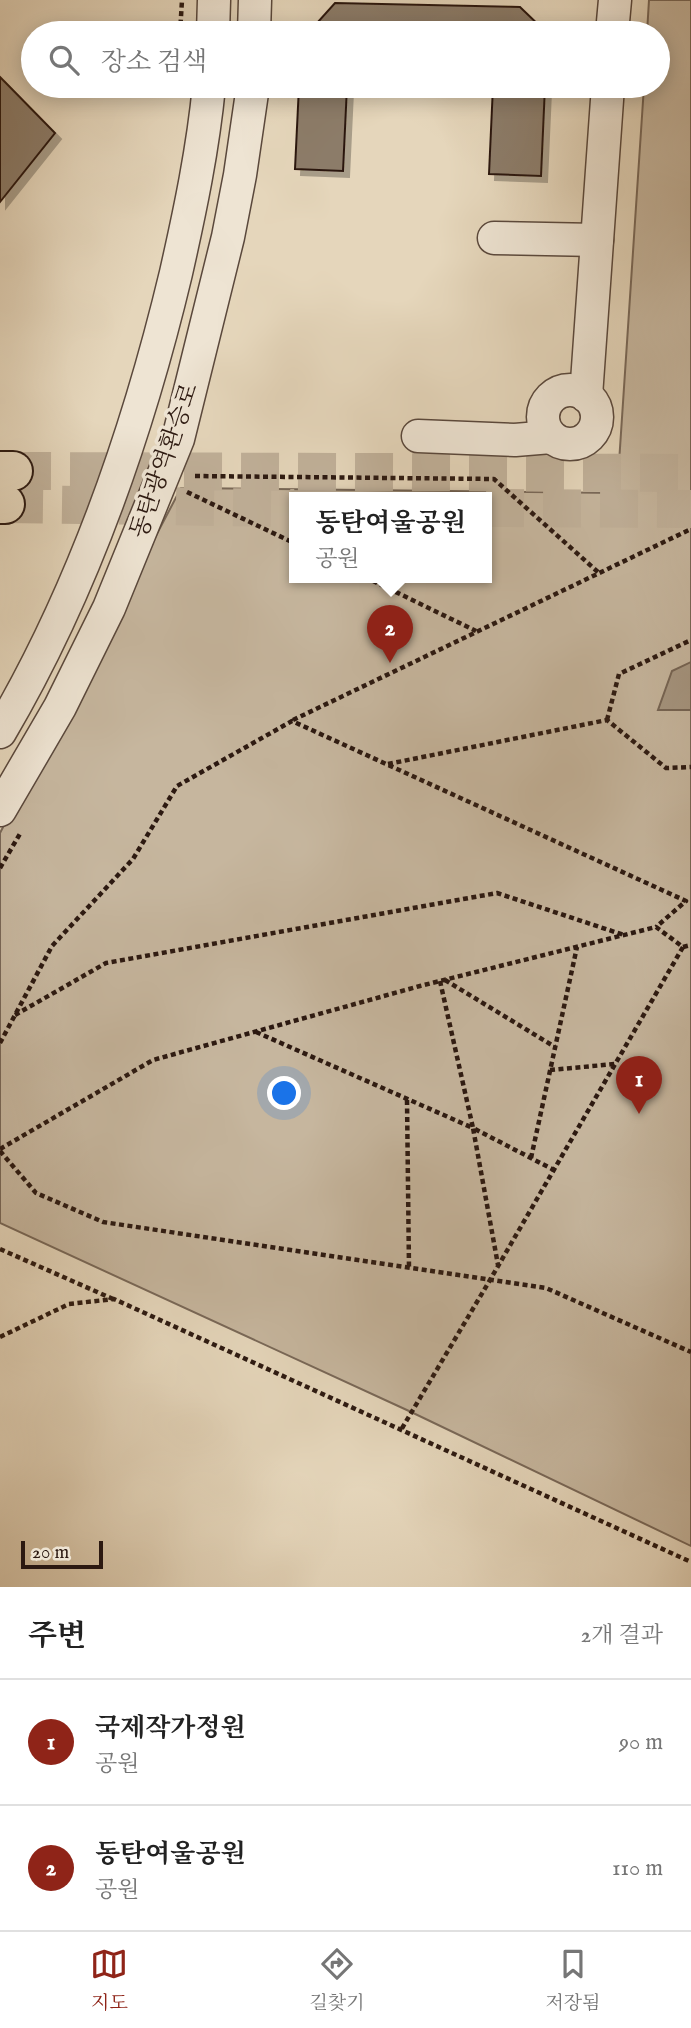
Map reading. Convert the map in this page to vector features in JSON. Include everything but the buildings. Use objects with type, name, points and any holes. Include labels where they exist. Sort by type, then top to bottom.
[{"type":"street","points":[[213,21],[214,0]]},
{"type":"street","points":[[254,21],[255,0]]},
{"type":"street","points":[[613,21],[615,0]]},
{"type":"street","name":"동탄광역환승로","points":[[0,732],[17,704],[69,596],[124,456],[166,314],[187,225],[204,140],[208,98]]},
{"type":"street","name":"동탄광역환승로","points":[[0,810],[60,707],[109,608],[178,439],[228,237],[251,98]]},
{"type":"street","points":[[586,396],[607,98]]},
{"type":"street","points":[[494,238],[597,240]]},
{"type":"street","points":[[578,391],[593,403],[596,412],[594,429],[589,436],[574,444],[558,442],[547,425],[546,405],[559,392],[578,391]]},
{"type":"street","points":[[418,436],[515,440],[547,425]]},
{"type":"path","points":[[181,21],[182,0]]},
{"type":"path","points":[[186,476],[494,479],[599,573]]},
{"type":"path","points":[[181,488],[289,541]]},
{"type":"path","points":[[0,1043],[52,946],[133,859],[177,786],[292,721],[691,529]]},
{"type":"path","points":[[377,583],[477,632]]},
{"type":"path","points":[[607,720],[620,674],[691,639]]},
{"type":"path","points":[[387,764],[607,720]]},
{"type":"path","points":[[607,720],[666,768],[691,767]]},
{"type":"path","points":[[292,721],[686,901],[656,927],[443,981],[153,1060],[0,1150],[36,1193],[103,1223],[546,1288],[691,1352]]},
{"type":"path","points":[[15,1016],[106,963],[497,894],[624,935]]},
{"type":"path","points":[[656,927],[682,947]]},
{"type":"path","points":[[401,1430],[491,1280],[682,947],[691,945]]},
{"type":"path","points":[[531,1158],[577,947]]},
{"type":"path","points":[[443,981],[555,1047]]},
{"type":"path","points":[[443,981],[498,1266]]},
{"type":"path","points":[[256,1032],[472,1128],[554,1170]]},
{"type":"path","points":[[550,1070],[615,1064]]},
{"type":"path","points":[[407,1100],[409,1268]]},
{"type":"path","points":[[0,1249],[691,1562]]},
{"type":"path","points":[[0,1337],[69,1304],[114,1300]]},
{"type":"shaded area","points":[[649,0],[691,0],[691,1546],[409,1411],[0,1223],[0,833],[181,488],[617,493],[643,98],[670,98],[670,21],[648,21]]},
{"type":"shaded area","points":[[691,662],[691,710],[658,710],[672,671]]},
{"type":"tunnel","points":[[13,471],[691,473]]},
{"type":"tunnel","points":[[5,504],[289,508]]},
{"type":"tunnel","points":[[492,508],[691,509]]},
{"type":"place","name":"동탄여울공원","points":[[390,663]]},
{"type":"place","name":"국제작가정원","points":[[639,1114]]}]
